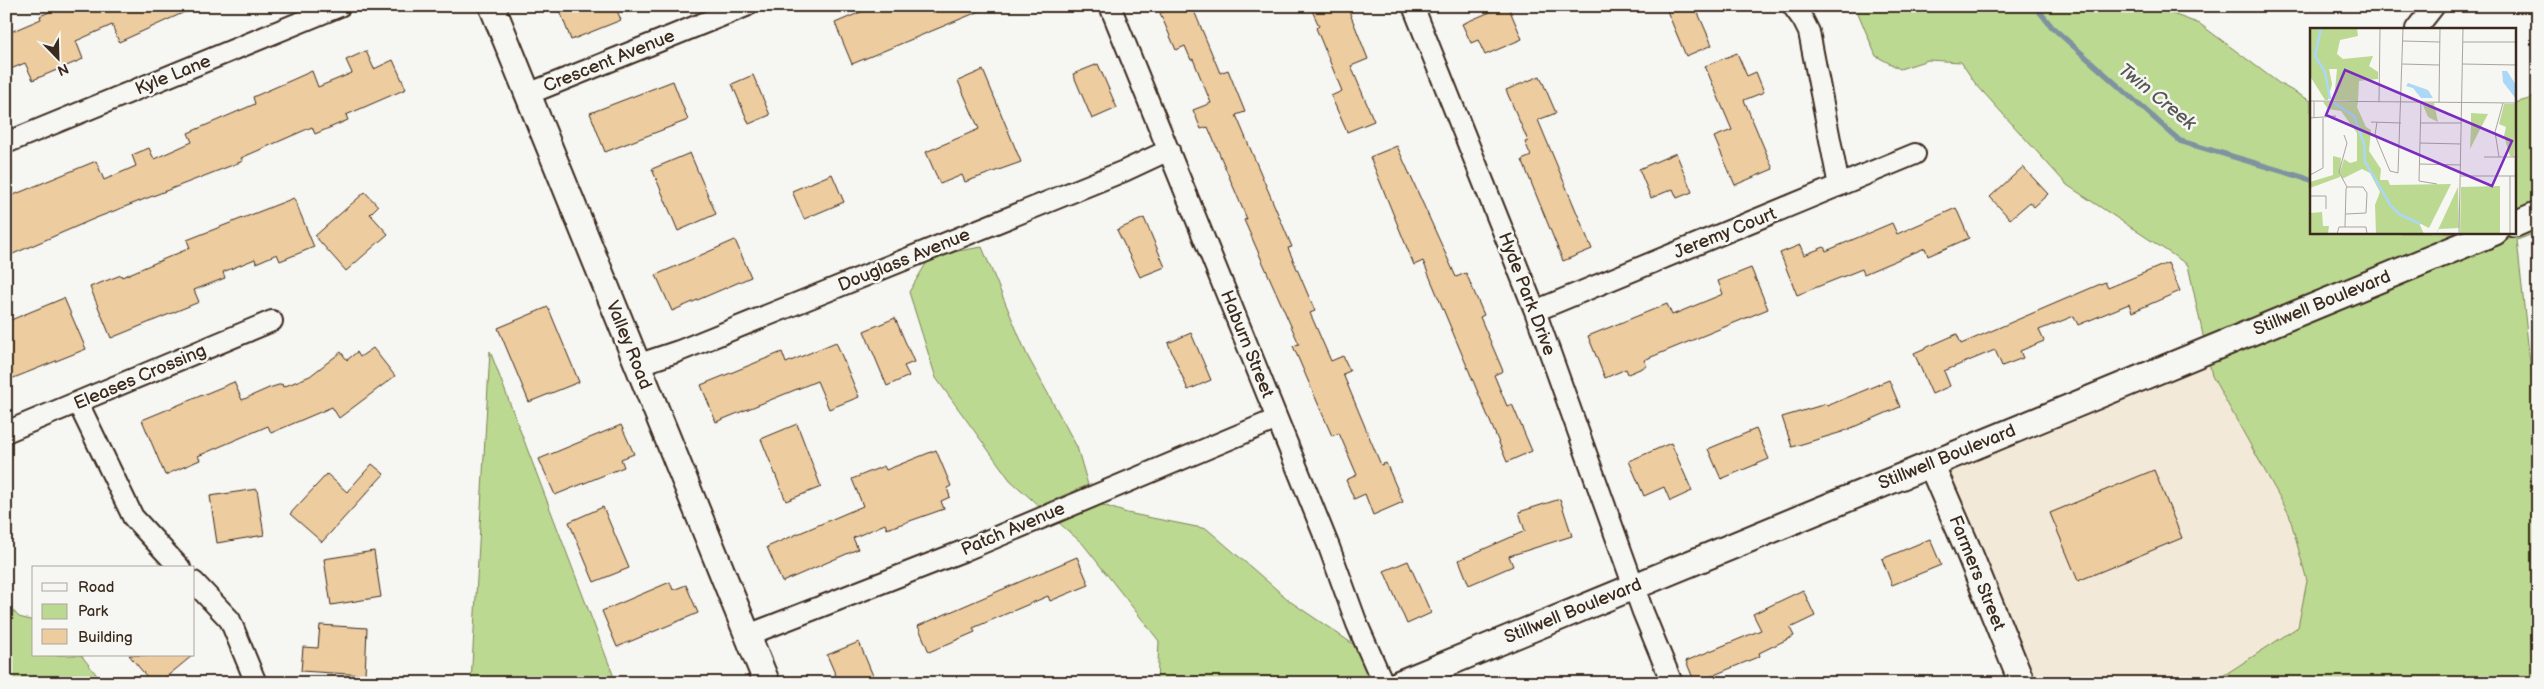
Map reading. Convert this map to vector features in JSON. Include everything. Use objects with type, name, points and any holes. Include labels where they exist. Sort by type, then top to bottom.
[{"type":"street","name":"Kyle Lane","points":[[6,143],[340,6]]},
{"type":"street","name":"Valley Road","points":[[492,6],[767,683]]},
{"type":"street","name":"Crescent Avenue","points":[[528,94],[746,6]]},
{"type":"street","name":"Haburn Street","points":[[1110,6],[1277,419],[1357,624],[1383,683]]},
{"type":"street","name":"Hyde Park Drive","points":[[1412,6],[1535,311],[1634,586],[1672,683]]},
{"type":"street","points":[[1793,6],[1804,20],[1809,32],[1839,186]]},
{"type":"street","points":[[2417,28],[2434,6]]},
{"type":"street","name":"Douglass Avenue","points":[[637,365],[679,351],[1124,171],[1169,150]]},
{"type":"street","name":"Jeremy Court","points":[[1535,311],[1915,154]]},
{"type":"street","points":[[2516,224],[2538,214]]},
{"type":"street","name":"Stillwell Boulevard","points":[[1400,683],[2489,234]]},
{"type":"street","name":"Eleases Crossing","points":[[6,432],[272,321]]},
{"type":"street","points":[[78,403],[132,517],[178,566]]},
{"type":"street","name":"Patch Avenue","points":[[748,636],[963,551],[1277,419]]},
{"type":"street","name":"Farmers Street","points":[[1931,464],[2022,683]]},
{"type":"street","points":[[195,583],[230,620],[256,683]]},
{"type":"shaded area","points":[[2209,362],[2212,376],[2289,514],[2307,581],[2298,627],[2226,674],[2207,683],[2032,683],[1944,470]]},
{"type":"green space","points":[[1855,6],[2151,6],[2200,24],[2280,84],[2310,100],[2310,234],[2463,234],[2204,340],[2188,265],[2067,185],[1975,83],[1961,62],[1928,60],[1900,69],[1876,56]]},
{"type":"green space","points":[[2538,93],[2538,202],[2516,212],[2516,103],[2529,99]]},
{"type":"green space","points":[[2538,226],[2538,232],[2517,240],[2530,363],[2538,381],[2538,683],[2207,683],[2226,674],[2298,627],[2307,581],[2289,514],[2212,376],[2209,362]]},
{"type":"green space","points":[[982,247],[1027,355],[1077,447],[1088,485],[1039,506],[1010,480],[936,378],[909,292],[927,262],[952,252]]},
{"type":"green space","points":[[490,351],[612,672],[616,683],[471,683]]},
{"type":"green space","points":[[1100,504],[1127,513],[1207,529],[1291,602],[1356,646],[1372,682],[1157,683],[1159,641],[1083,544],[1058,522]]},
{"type":"green space","points":[[6,603],[19,617],[32,620],[32,656],[82,656],[103,683],[6,683]]},
{"type":"building","points":[[63,6],[198,6],[119,42],[112,25],[76,41],[83,59],[33,80],[25,63],[6,71],[6,34],[41,19],[40,16]]},
{"type":"building","points":[[558,6],[596,6],[598,11],[615,6],[621,20],[571,40]]},
{"type":"building","points":[[875,6],[992,6],[852,64],[835,23]]},
{"type":"building","points":[[1176,6],[1192,6],[1220,73],[1228,70],[1245,112],[1236,115],[1292,247],[1288,248],[1315,311],[1310,313],[1331,361],[1343,356],[1350,371],[1343,374],[1381,465],[1386,463],[1403,502],[1373,515],[1365,494],[1354,499],[1346,480],[1357,475],[1339,433],[1332,436],[1293,346],[1299,344],[1244,220],[1247,219],[1208,127],[1201,129],[1193,110],[1211,103],[1193,59],[1191,60],[1185,46],[1176,50],[1160,13]]},
{"type":"building","points":[[1310,6],[1347,6],[1368,59],[1351,66],[1374,121],[1347,132],[1331,96],[1342,91],[1316,28],[1319,26]]},
{"type":"building","points":[[1508,6],[1522,39],[1485,55],[1478,40],[1471,43],[1462,24]]},
{"type":"building","points":[[1678,6],[1695,6],[1712,45],[1686,56],[1667,11]]},
{"type":"building","points":[[366,51],[374,69],[393,60],[406,89],[346,115],[348,120],[315,134],[312,127],[241,158],[243,161],[96,218],[6,257],[6,198],[96,161],[104,180],[136,166],[132,155],[149,148],[154,159],[192,142],[188,133],[255,104],[253,97],[312,71],[318,87],[352,73],[346,60]]},
{"type":"building","points":[[1737,53],[1747,76],[1756,72],[1764,92],[1744,100],[1773,169],[1735,185],[1714,137],[1732,130],[1705,66]]},
{"type":"building","points":[[1098,64],[1117,108],[1092,119],[1073,74]]},
{"type":"building","points":[[983,70],[1021,162],[965,182],[962,175],[940,184],[926,152],[979,129],[958,81]]},
{"type":"building","points":[[753,75],[770,115],[749,124],[732,84]]},
{"type":"building","points":[[1540,76],[1556,113],[1538,120],[1592,249],[1563,261],[1522,160],[1531,156],[1525,142],[1528,141],[1506,90]]},
{"type":"building","points":[[673,81],[688,120],[605,152],[590,113]]},
{"type":"building","points":[[1397,146],[1456,277],[1466,273],[1484,315],[1480,317],[1503,371],[1494,375],[1507,406],[1512,404],[1532,451],[1507,462],[1423,261],[1414,265],[1370,157]]},
{"type":"building","points":[[690,153],[716,214],[678,231],[652,169]]},
{"type":"building","points":[[1676,153],[1692,192],[1677,198],[1673,189],[1651,198],[1639,169]]},
{"type":"building","points":[[2023,167],[2048,194],[2034,207],[2030,202],[2010,219],[1990,197]]},
{"type":"building","points":[[832,174],[844,202],[804,219],[792,191]]},
{"type":"building","points":[[365,192],[378,206],[370,214],[388,234],[346,271],[315,236]]},
{"type":"building","points":[[294,198],[314,247],[280,261],[277,254],[256,263],[255,259],[223,272],[225,278],[194,290],[199,302],[111,338],[90,287],[121,275],[122,277],[190,248],[187,240]]},
{"type":"building","points":[[1956,208],[1969,238],[1928,256],[1925,248],[1864,274],[1862,269],[1797,295],[1780,253],[1800,245],[1804,255],[1824,247],[1826,251],[1892,223],[1897,234]]},
{"type":"building","points":[[1144,218],[1165,267],[1140,277],[1117,230]]},
{"type":"building","points":[[735,240],[751,277],[672,311],[656,275]]},
{"type":"building","points":[[2168,263],[2180,291],[2132,312],[2129,304],[2078,325],[2074,316],[2039,330],[2044,341],[2020,351],[2023,358],[2002,366],[1995,350],[1944,371],[1950,386],[1932,394],[1914,353],[1957,334],[1961,344],[2105,282],[2108,288]]},
{"type":"building","points":[[1751,268],[1768,309],[1644,360],[1647,366],[1628,374],[1626,369],[1605,378],[1588,336],[1667,304],[1672,315],[1723,294],[1718,281]]},
{"type":"building","points":[[64,298],[86,349],[6,381],[6,322]]},
{"type":"building","points":[[548,307],[579,382],[529,402],[498,328]]},
{"type":"building","points":[[895,318],[914,362],[904,366],[909,376],[887,386],[864,331]]},
{"type":"building","points":[[1191,333],[1211,380],[1188,390],[1168,343]]},
{"type":"building","points":[[836,342],[859,397],[829,409],[817,381],[716,422],[701,385],[782,352],[786,363]]},
{"type":"building","points":[[373,348],[395,376],[339,418],[332,407],[271,433],[268,426],[198,456],[200,460],[165,475],[142,420],[234,382],[242,400],[269,388],[282,384],[283,387],[310,376],[341,352],[347,360],[357,352],[360,357]]},
{"type":"building","points":[[1889,380],[1900,407],[1842,432],[1792,447],[1782,417],[1826,404],[1827,406]]},
{"type":"building","points":[[797,424],[821,487],[786,501],[761,439]]},
{"type":"building","points":[[621,425],[634,454],[621,459],[624,467],[555,495],[539,459]]},
{"type":"building","points":[[1756,429],[1769,459],[1721,479],[1708,449]]},
{"type":"building","points":[[1671,443],[1692,491],[1670,501],[1664,487],[1644,496],[1629,461]]},
{"type":"building","points":[[936,450],[951,486],[947,488],[950,497],[941,501],[944,509],[887,529],[885,524],[853,538],[858,549],[782,582],[767,547],[863,506],[852,479],[884,466],[886,470]]},
{"type":"building","points":[[372,464],[384,474],[322,542],[290,514],[327,474],[347,492]]},
{"type":"building","points":[[2154,470],[2182,538],[2078,581],[2050,513]]},
{"type":"building","points":[[257,489],[264,535],[217,543],[210,496]]},
{"type":"building","points":[[1560,499],[1572,536],[1509,556],[1513,566],[1469,585],[1459,560],[1525,531],[1519,512]]},
{"type":"building","points":[[603,507],[629,568],[594,582],[569,522]]},
{"type":"building","points":[[1930,539],[1941,565],[1892,585],[1882,559]]},
{"type":"building","points":[[374,551],[381,597],[331,605],[324,559]]},
{"type":"building","points":[[1077,557],[1089,585],[1050,601],[1048,596],[973,628],[975,632],[929,652],[918,626]]},
{"type":"building","points":[[1408,561],[1431,613],[1407,624],[1384,571]]},
{"type":"building","points":[[670,582],[673,590],[686,585],[698,613],[617,647],[602,611]]},
{"type":"building","points":[[1803,590],[1815,616],[1790,628],[1794,636],[1759,653],[1760,656],[1695,683],[1686,661],[1761,630],[1753,614]]},
{"type":"building","points":[[320,625],[367,628],[365,675],[301,671],[303,647],[318,648]]},
{"type":"building","points":[[859,642],[876,683],[839,683],[827,655]]},
{"type":"building","points":[[130,656],[192,656],[159,683],[152,683]]},
{"type":"waterway","name":"Twin Creek","points":[[2035,6],[2052,27],[2180,141],[2310,179]]}]
